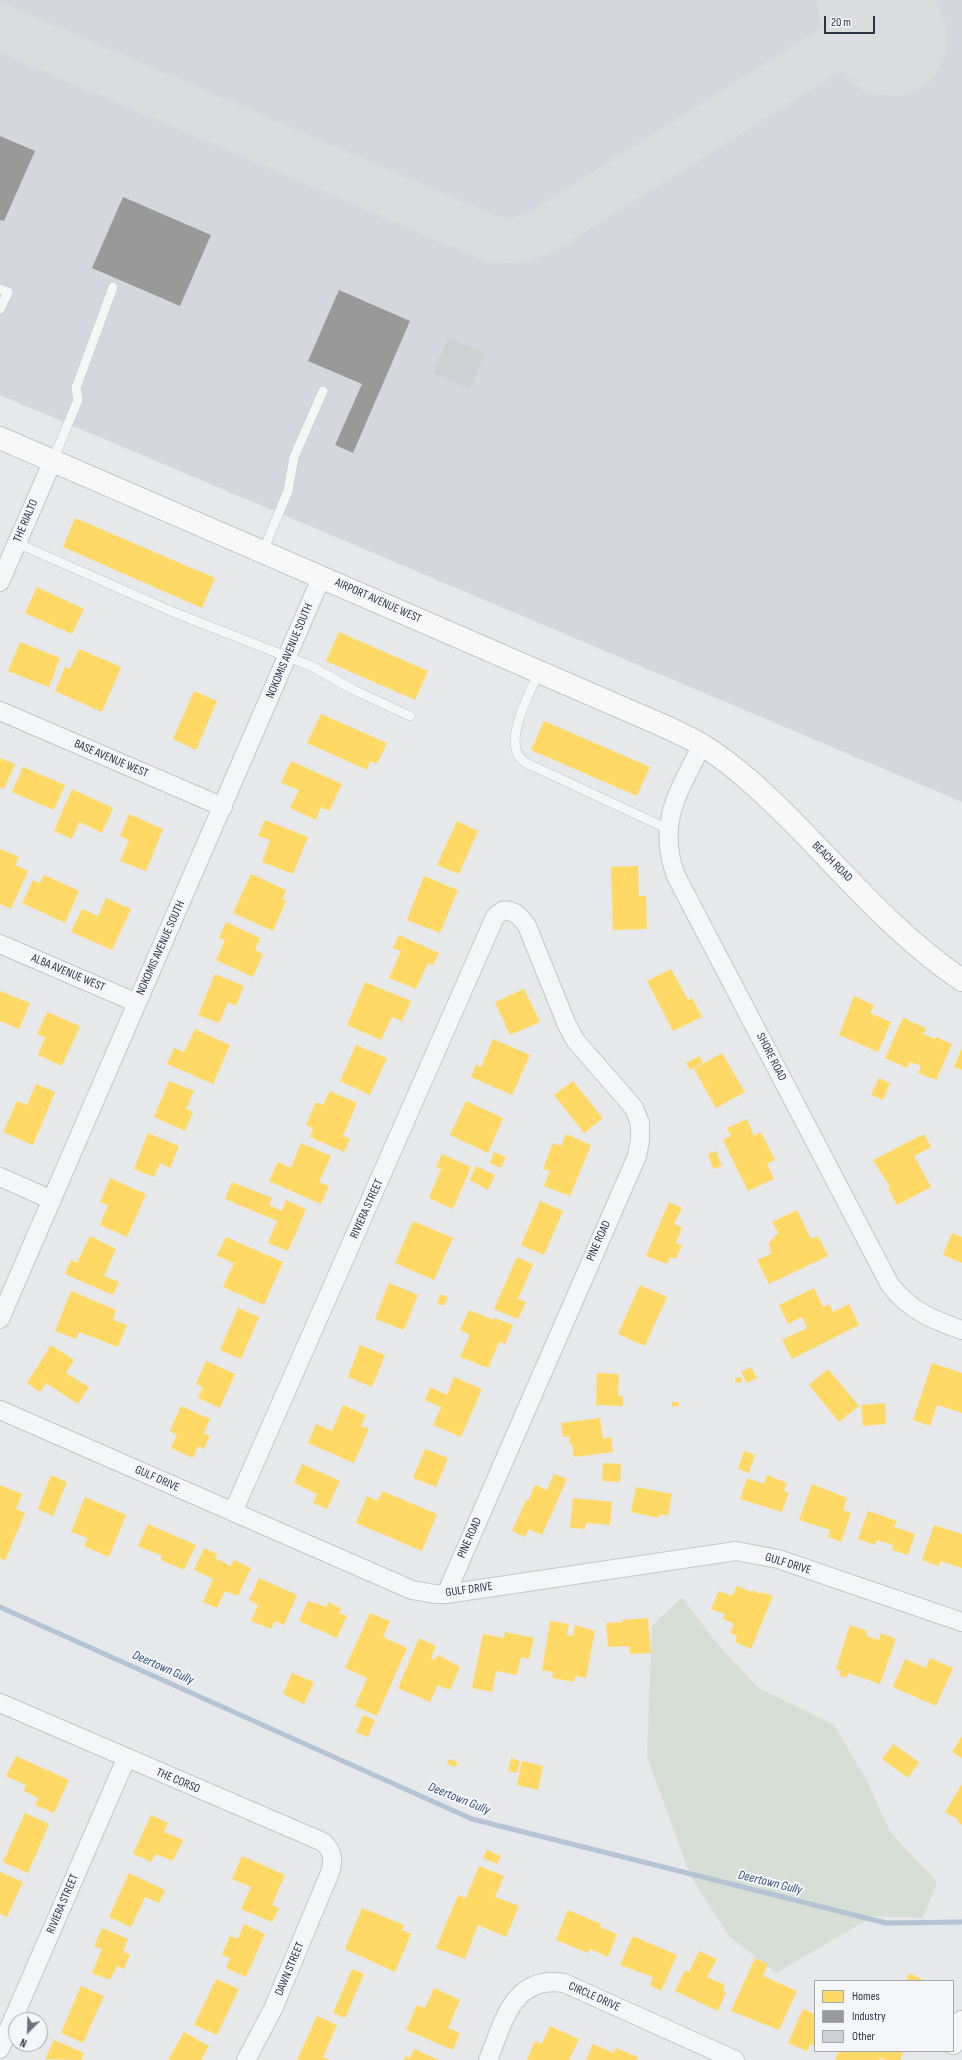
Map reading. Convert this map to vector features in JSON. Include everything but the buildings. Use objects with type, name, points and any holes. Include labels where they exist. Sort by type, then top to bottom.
[{"type":"street","name":"AIRPORT AVENUE WEST","points":[[0,438],[322,576],[664,726],[702,745]]},
{"type":"street","name":"THE RIALTO","points":[[0,582],[53,460]]},
{"type":"street","name":"NOKOMIS AVENUE SOUTH","points":[[0,1319],[322,576]]},
{"type":"street","name":"BASE AVENUE WEST","points":[[0,711],[223,807]]},
{"type":"street","name":"SHORE ROAD","points":[[702,745],[671,810],[667,841],[676,876],[890,1285],[909,1307],[925,1316],[962,1330]]},
{"type":"street","name":"BEACH ROAD","points":[[702,745],[733,767],[769,798],[910,939],[962,980]]},
{"type":"street","name":"RIVIERA STREET","points":[[233,1512],[495,917],[499,912],[505,910]]},
{"type":"street","name":"PINE ROAD","points":[[446,1594],[637,1156],[640,1140],[640,1123],[634,1108],[576,1040],[567,1025],[527,926],[519,916],[505,910]]},
{"type":"street","name":"ALBA AVENUE WEST","points":[[0,944],[137,1003]]},
{"type":"street","points":[[0,1177],[52,1200]]},
{"type":"street","name":"GULF DRIVE","points":[[0,1410],[412,1590],[435,1594],[446,1594],[736,1551],[778,1559],[962,1622]]},
{"type":"street","name":"THE CORSO","points":[[0,1703],[126,1759],[322,1842],[328,1847],[333,1858],[330,1875]]},
{"type":"street","name":"RIVIERA STREET","points":[[0,2049],[126,1759]]},
{"type":"street","name":"DAWN STREET","points":[[246,2060],[273,2009],[330,1875]]},
{"type":"street","name":"CIRCLE DRIVE","points":[[488,2060],[509,2013],[521,1992],[530,1986],[551,1981],[564,1983],[735,2060]]},
{"type":"lane","points":[[53,460],[78,400],[76,388],[113,287]]},
{"type":"lane","points":[[0,289],[8,292],[0,309]]},
{"type":"lane","points":[[263,551],[288,490],[294,457],[323,391]]},
{"type":"lane","points":[[17,543],[173,612],[311,666],[354,690],[410,716]]},
{"type":"lane","points":[[539,671],[517,726],[514,744],[521,759],[536,768],[668,830]]},
{"type":"shaded area","points":[[0,0],[962,0],[962,802],[0,395]]},
{"type":"shaded area","points":[[682,1597],[714,1640],[757,1687],[834,1725],[867,1781],[890,1832],[937,1882],[923,1918],[874,1916],[776,1973],[729,1936],[691,1877],[647,1757],[652,1626]]},
{"type":"waterway","name":"Deertown Gully","points":[[0,1607],[472,1819],[886,1923],[962,1922]]},
{"type":"taxiway","points":[[0,27],[487,237],[503,240],[518,240],[532,236],[546,229],[835,47],[847,38],[856,27],[862,15],[865,0]]},
{"type":"runway","points":[[874,0],[890,39]]}]
